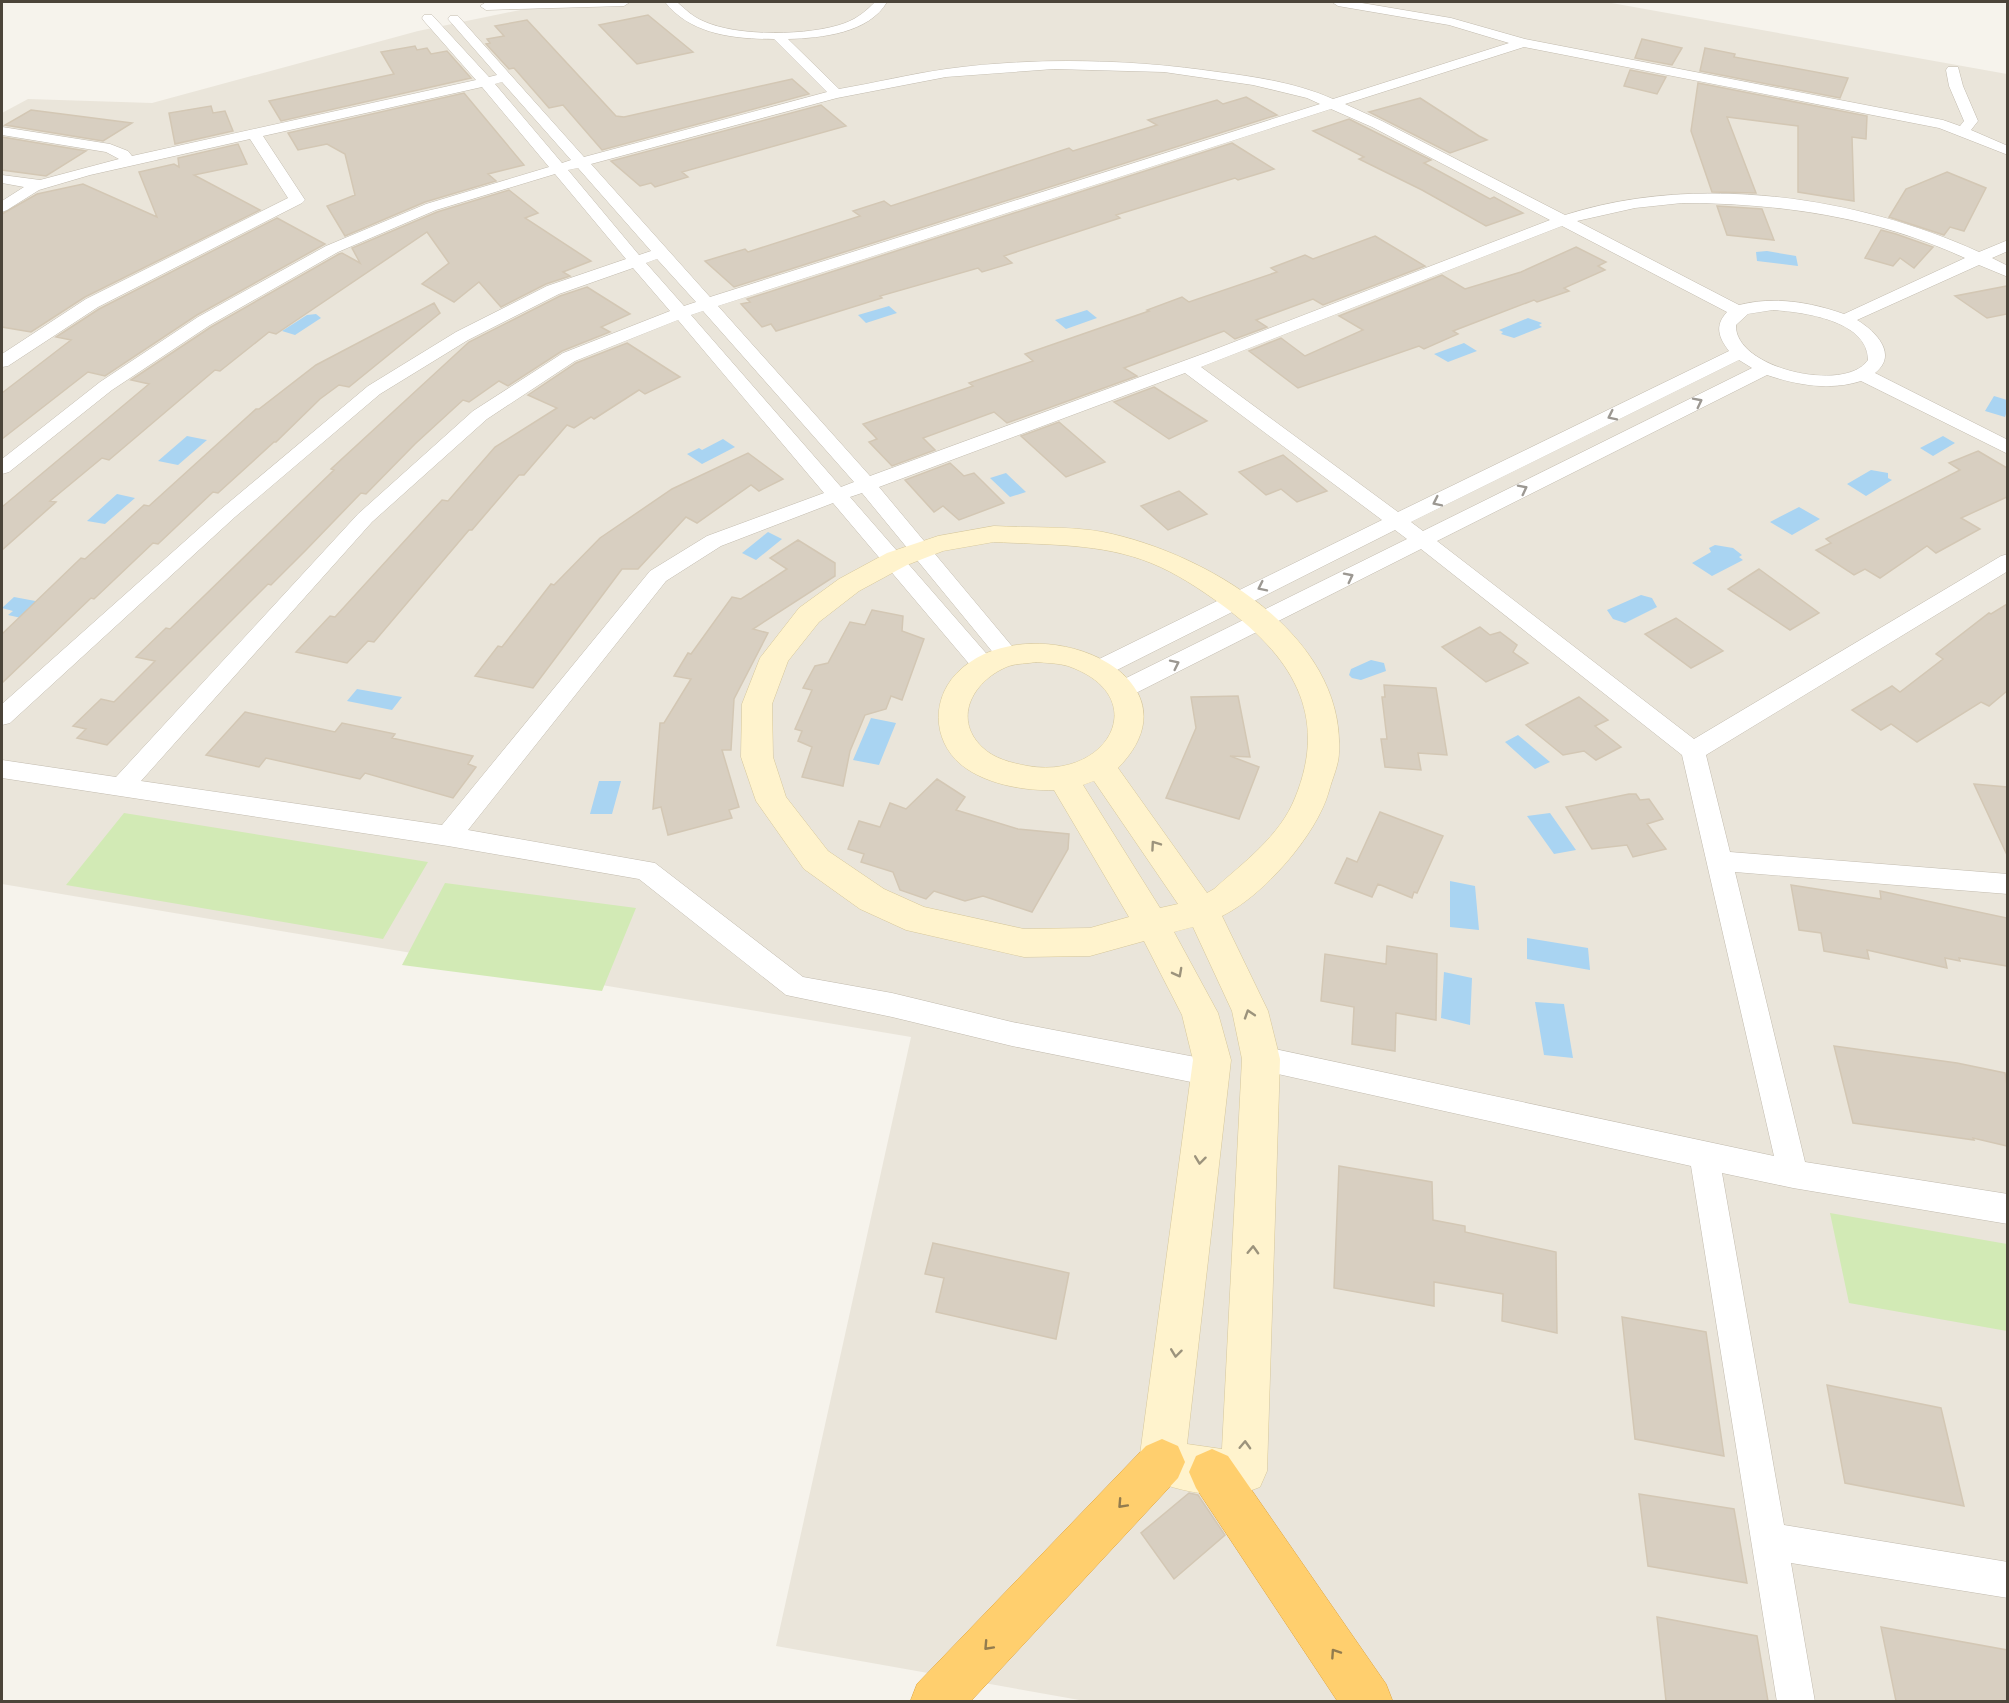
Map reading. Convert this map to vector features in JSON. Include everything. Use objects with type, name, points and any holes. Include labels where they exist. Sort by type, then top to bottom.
[{"type":"highway","points":[[935,1701],[1162,1462]]},
{"type":"highway","points":[[1212,1472],[1368,1701]]},
{"type":"street","points":[[624,2],[422,13],[485,81],[560,168],[635,260],[836,495],[907,556],[996,661]]},
{"type":"street","points":[[671,2],[690,20],[704,27],[750,35],[779,37],[827,32],[862,20],[881,2]]},
{"type":"street","points":[[1338,2],[1451,22],[1523,42],[1942,124],[2007,151]]},
{"type":"street","points":[[474,11],[507,76],[866,484],[907,556],[996,661]]},
{"type":"street","points":[[779,37],[836,93]]},
{"type":"street","points":[[121,787],[365,518],[480,415],[569,357],[707,303],[1523,42]]},
{"type":"street","points":[[2,468],[106,386],[194,327],[332,249],[431,207],[560,168],[836,93],[946,73],[1053,65],[1164,68],[1253,81],[1312,95],[1377,124],[1739,312]]},
{"type":"street","points":[[1953,70],[1956,86],[1971,122],[1962,132]]},
{"type":"street","points":[[2,207],[40,185],[86,171],[507,76]]},
{"type":"street","points":[[3,131],[110,148],[123,154],[128,162]]},
{"type":"street","points":[[2,362],[92,303],[297,200],[254,133]]},
{"type":"street","points":[[2,179],[40,185]]},
{"type":"street","points":[[448,836],[658,576],[714,542],[1188,366],[1563,220],[1633,203],[1680,198],[1725,198],[1801,207],[1844,215],[1939,242],[1980,258],[2007,272]]},
{"type":"street","points":[[1844,320],[2007,245]]},
{"type":"street","points":[[2,717],[228,513],[374,390],[472,330],[553,290],[663,252]]},
{"type":"street","points":[[1773,304],[1796,306],[1844,320],[1869,337],[1877,348],[1878,358],[1874,367],[1864,375],[1830,381],[1787,375],[1766,368],[1740,353],[1729,341],[1726,330],[1729,320],[1739,312],[1773,304]]},
{"type":"street","points":[[1099,669],[1740,353]]},
{"type":"street","points":[[1188,366],[1422,540],[1693,751],[1794,1174]]},
{"type":"street","points":[[1122,690],[1766,368]]},
{"type":"street","points":[[1864,375],[2007,448]]},
{"type":"street","points":[[994,534],[1101,540],[1161,557],[1209,582],[1236,600],[1263,621],[1305,670],[1320,707],[1324,753],[1310,802],[1280,849],[1226,899],[1201,911],[1090,942],[1024,943],[918,920],[872,899],[816,860],[772,801],[757,757],[757,704],[775,658],[809,615],[849,585],[907,556],[938,544],[994,534]]},
{"type":"street","points":[[1693,751],[2007,561]]},
{"type":"street","points":[[1036,652],[1065,655],[1099,669],[1122,690],[1130,710],[1128,730],[1118,749],[1099,765],[1063,778],[1032,779],[1003,773],[977,760],[960,742],[952,722],[954,700],[965,682],[996,661],[1036,652]]},
{"type":"street","points":[[1063,778],[1153,926],[1200,1013],[1212,1060],[1162,1462],[1212,1472],[1244,1471],[1261,1059],[1250,1011],[1201,911],[1099,765]]},
{"type":"street","points":[[2,769],[448,836],[646,870],[796,987],[892,1005],[1012,1034],[1211,1073]]},
{"type":"street","points":[[1719,861],[2007,884]]},
{"type":"street","points":[[1261,1059],[1794,1174],[2007,1209]]},
{"type":"street","points":[[1704,1155],[1796,1701]]},
{"type":"street","points":[[1769,1540],[2007,1580]]},
{"type":"shaded area","points":[[559,2],[1606,2],[2007,74],[2007,1701],[1085,1701],[776,1646],[911,1037],[2,884],[2,113],[28,99],[152,103],[418,31]]},
{"type":"green space","points":[[124,813],[428,862],[383,939],[66,885]]},
{"type":"green space","points":[[445,883],[636,908],[602,991],[402,965]]},
{"type":"green space","points":[[1830,1213],[2007,1244],[2007,1331],[1849,1303]]},
{"type":"water","points":[[1767,251],[1796,256],[1798,266],[1757,261],[1756,252]]},
{"type":"water","points":[[889,306],[897,313],[866,323],[858,315]]},
{"type":"water","points":[[1087,310],[1097,318],[1066,329],[1055,320]]},
{"type":"water","points":[[316,314],[321,318],[295,335],[282,331],[307,315]]},
{"type":"water","points":[[1528,318],[1542,323],[1539,325],[1542,327],[1514,338],[1501,334],[1503,332],[1499,330]]},
{"type":"water","points":[[1464,343],[1477,351],[1448,362],[1434,354]]},
{"type":"water","points":[[1994,396],[2007,400],[2005,417],[1985,411]]},
{"type":"water","points":[[187,436],[207,440],[178,465],[158,461]]},
{"type":"water","points":[[1943,436],[1955,443],[1933,456],[1920,448]]},
{"type":"water","points":[[723,439],[735,447],[702,464],[687,454],[699,448],[702,450]]},
{"type":"water","points":[[1871,470],[1888,473],[1888,478],[1892,480],[1866,496],[1847,484]]},
{"type":"water","points":[[1006,473],[1026,492],[1010,497],[990,478]]},
{"type":"water","points":[[117,494],[135,498],[105,524],[87,521]]},
{"type":"water","points":[[1799,507],[1820,519],[1792,535],[1770,522]]},
{"type":"water","points":[[768,532],[782,539],[756,560],[742,553]]},
{"type":"water","points":[[1715,545],[1733,548],[1742,555],[1739,557],[1743,560],[1712,576],[1692,563],[1711,552],[1709,548]]},
{"type":"water","points":[[1641,595],[1652,598],[1657,607],[1625,623],[1613,619],[1607,610]]},
{"type":"water","points":[[14,597],[46,603],[21,618],[8,615],[13,611],[2,608]]},
{"type":"water","points":[[1371,660],[1384,663],[1386,671],[1361,680],[1349,675],[1351,669]]},
{"type":"water","points":[[357,689],[402,697],[392,710],[347,701]]},
{"type":"water","points":[[871,718],[896,723],[879,765],[853,760]]},
{"type":"water","points":[[1518,735],[1550,762],[1535,769],[1505,742]]},
{"type":"water","points":[[599,781],[621,781],[612,814],[590,814]]},
{"type":"water","points":[[1550,813],[1576,850],[1554,854],[1527,816]]},
{"type":"water","points":[[1450,881],[1475,886],[1479,930],[1450,927]]},
{"type":"water","points":[[1527,938],[1588,948],[1590,970],[1527,959]]},
{"type":"water","points":[[1444,972],[1472,978],[1470,1025],[1441,1018]]},
{"type":"water","points":[[1535,1002],[1564,1004],[1573,1058],[1544,1055]]},
{"type":"building","points":[[648,15],[693,52],[637,64],[599,25]]},
{"type":"building","points":[[527,20],[616,116],[624,117],[792,79],[809,94],[602,150],[563,105],[549,108],[514,68],[509,69],[486,44],[490,43],[487,39],[504,36],[495,26]]},
{"type":"building","points":[[1642,39],[1682,48],[1672,65],[1635,58]]},
{"type":"building","points":[[415,46],[417,50],[427,48],[431,54],[447,51],[471,78],[281,121],[269,101],[394,74],[381,52]]},
{"type":"building","points":[[1705,48],[1735,54],[1734,57],[1848,78],[1840,98],[1700,71]]},
{"type":"building","points":[[1630,70],[1666,77],[1657,94],[1624,86]]},
{"type":"building","points":[[1698,83],[1867,116],[1866,139],[1852,137],[1854,201],[1798,192],[1798,126],[1727,117],[1756,193],[1712,192],[1691,131]]},
{"type":"building","points":[[464,93],[524,165],[488,174],[496,181],[425,202],[345,236],[327,206],[355,195],[345,154],[327,144],[298,150],[288,133]]},
{"type":"building","points":[[1246,97],[1277,115],[734,287],[705,261],[745,249],[748,252],[860,216],[853,211],[884,201],[891,206],[1069,148],[1073,151],[1157,125],[1148,120],[1217,100],[1223,104]]},
{"type":"building","points":[[1420,98],[1487,140],[1450,153],[1369,112]]},
{"type":"building","points":[[821,105],[846,126],[682,172],[688,177],[655,187],[651,183],[640,186],[611,161]]},
{"type":"building","points":[[211,106],[213,113],[225,111],[233,131],[175,144],[169,113]]},
{"type":"building","points":[[31,110],[132,123],[103,141],[5,125]]},
{"type":"building","points":[[1349,119],[1431,160],[1424,163],[1490,199],[1494,197],[1523,213],[1486,226],[1422,190],[1359,159],[1364,157],[1313,131]]},
{"type":"building","points":[[2,137],[86,151],[46,176],[2,170]]},
{"type":"building","points":[[1232,143],[1274,169],[1238,180],[1235,178],[1116,215],[1120,218],[1004,256],[1012,263],[982,272],[978,268],[880,296],[882,298],[776,331],[771,324],[762,327],[741,304],[750,302],[747,299]]},
{"type":"building","points":[[238,144],[247,164],[194,175],[260,210],[85,297],[31,332],[2,327],[2,214],[37,194],[83,184],[157,217],[139,172],[174,164],[179,167],[178,158]]},
{"type":"building","points":[[1947,172],[1986,188],[1964,231],[1950,227],[1944,235],[1889,217],[1906,189]]},
{"type":"building","points":[[509,190],[538,213],[525,218],[591,261],[563,272],[570,276],[546,284],[501,307],[479,282],[454,302],[422,284],[449,263],[427,232],[276,334],[269,332],[220,371],[215,370],[109,460],[102,458],[50,501],[56,502],[2,550],[2,507],[149,384],[131,380],[211,327],[339,254],[342,253],[360,263],[352,248],[437,212]]},
{"type":"building","points":[[1717,206],[1762,209],[1774,240],[1727,235]]},
{"type":"building","points":[[277,218],[325,244],[197,315],[105,376],[88,372],[2,439],[2,393],[71,340],[56,337],[99,309]]},
{"type":"building","points":[[1881,230],[1933,247],[1914,268],[1900,258],[1893,266],[1865,258]]},
{"type":"building","points":[[1375,236],[1425,266],[1323,305],[1313,299],[1256,320],[1267,327],[1235,339],[1224,331],[1124,368],[1137,376],[1007,423],[994,412],[923,438],[935,450],[892,466],[869,442],[877,439],[863,424],[973,386],[969,383],[1033,361],[1025,354],[1149,311],[1147,310],[1182,297],[1189,302],[1277,272],[1271,268],[1305,255],[1313,259]]},
{"type":"building","points":[[1576,247],[1606,262],[1598,266],[1605,270],[1564,288],[1569,291],[1537,302],[1534,300],[1453,331],[1458,334],[1424,349],[1419,346],[1298,388],[1249,351],[1281,338],[1305,356],[1363,330],[1339,316],[1442,275],[1465,289],[1521,272]]},
{"type":"building","points":[[2007,286],[2007,314],[1987,318],[1955,296]]},
{"type":"building","points":[[587,287],[630,314],[601,327],[610,332],[562,351],[508,386],[499,381],[469,402],[463,400],[415,444],[366,494],[361,493],[271,585],[268,584],[107,745],[77,738],[86,729],[73,726],[101,699],[114,702],[155,661],[136,657],[166,628],[170,629],[334,470],[331,469],[469,342],[560,296]]},
{"type":"building","points":[[434,303],[440,313],[349,387],[339,385],[320,399],[276,442],[218,493],[213,492],[158,544],[153,543],[94,599],[91,598],[2,683],[2,634],[81,558],[85,559],[144,505],[149,506],[256,409],[316,365]]},
{"type":"building","points":[[627,343],[680,377],[645,394],[639,390],[594,419],[591,417],[574,428],[567,425],[524,475],[519,475],[472,530],[469,530],[374,642],[368,641],[347,663],[296,652],[330,616],[335,617],[442,500],[448,501],[495,447],[557,408],[528,395],[576,363]]},
{"type":"building","points":[[1154,387],[1207,421],[1169,439],[1114,402]]},
{"type":"building","points":[[1059,422],[1105,462],[1066,477],[1021,436]]},
{"type":"building","points":[[1978,451],[2007,468],[2007,497],[1961,518],[1980,529],[1936,553],[1927,546],[1880,578],[1865,569],[1854,575],[1816,550],[1831,543],[1826,539],[1960,470],[1949,463]]},
{"type":"building","points":[[748,453],[783,479],[759,491],[751,485],[697,523],[686,517],[638,569],[622,569],[533,688],[475,676],[498,646],[502,647],[551,584],[554,585],[600,538],[672,489]]},
{"type":"building","points":[[1283,455],[1327,491],[1297,502],[1281,489],[1266,495],[1239,472]]},
{"type":"building","points":[[950,463],[964,476],[974,473],[1004,503],[959,520],[943,506],[934,512],[905,480]]},
{"type":"building","points":[[1179,491],[1207,514],[1168,530],[1141,506]]},
{"type":"building","points":[[798,540],[835,563],[835,576],[753,629],[768,633],[734,699],[731,750],[722,750],[739,807],[729,810],[732,818],[668,835],[661,807],[653,809],[660,723],[664,723],[691,679],[674,676],[688,653],[691,654],[732,597],[741,599],[787,569],[770,558]]},
{"type":"building","points":[[1759,569],[1819,613],[1790,630],[1728,589]]},
{"type":"building","points":[[2007,604],[2007,691],[1989,706],[1981,702],[1917,742],[1891,724],[1881,730],[1852,710],[1892,686],[1900,692],[1943,659],[1936,654],[1989,613]]},
{"type":"building","points":[[872,610],[903,616],[902,631],[924,639],[902,700],[891,696],[886,709],[865,715],[850,751],[843,786],[802,777],[812,747],[798,741],[802,731],[795,729],[812,690],[803,688],[815,666],[828,663],[850,622],[865,625]]},
{"type":"building","points":[[1676,618],[1723,651],[1691,668],[1645,634]]},
{"type":"building","points":[[1480,627],[1490,635],[1500,632],[1517,645],[1513,652],[1528,663],[1486,682],[1442,647]]},
{"type":"building","points":[[1384,685],[1436,688],[1447,755],[1418,753],[1421,770],[1385,767],[1381,739],[1387,739],[1382,697],[1385,697]]},
{"type":"building","points":[[1238,696],[1250,757],[1230,756],[1259,767],[1239,819],[1166,798],[1196,728],[1191,697]]},
{"type":"building","points":[[1579,697],[1608,720],[1595,726],[1621,747],[1596,760],[1584,751],[1563,755],[1526,725]]},
{"type":"building","points":[[245,712],[335,732],[342,723],[395,734],[392,738],[473,756],[468,764],[476,767],[453,798],[365,773],[360,779],[266,758],[259,767],[206,755]]},
{"type":"building","points":[[937,779],[965,797],[956,810],[1018,829],[1069,834],[1068,849],[1032,912],[983,896],[965,901],[934,891],[926,899],[900,890],[893,872],[861,862],[864,854],[848,849],[859,821],[880,827],[890,803],[906,809]]},
{"type":"building","points":[[1974,784],[2007,787],[2007,855]]},
{"type":"building","points":[[1636,794],[1640,800],[1649,799],[1663,819],[1647,824],[1666,849],[1633,857],[1627,845],[1592,849],[1566,807]]},
{"type":"building","points":[[1380,812],[1443,836],[1417,893],[1414,892],[1412,898],[1378,884],[1372,897],[1335,883],[1347,858],[1357,862]]},
{"type":"building","points":[[1791,885],[1881,899],[1880,891],[2007,918],[2007,966],[1945,958],[1947,968],[1867,950],[1869,959],[1824,951],[1821,933],[1799,930]]},
{"type":"building","points":[[1387,946],[1437,954],[1436,1020],[1396,1013],[1395,1051],[1352,1044],[1354,1007],[1321,1001],[1325,954],[1386,964]]},
{"type":"building","points":[[1834,1046],[1957,1063],[2005,1073],[2007,1146],[1973,1138],[1974,1140],[1853,1123]]},
{"type":"building","points":[[1339,1166],[1432,1182],[1433,1220],[1465,1226],[1465,1232],[1556,1252],[1557,1333],[1502,1321],[1503,1294],[1434,1282],[1434,1306],[1334,1288]]},
{"type":"building","points":[[933,1243],[1069,1273],[1056,1339],[936,1312],[944,1278],[925,1274]]},
{"type":"building","points":[[1622,1317],[1706,1332],[1724,1456],[1635,1439]]},
{"type":"building","points":[[1827,1385],[1941,1408],[1964,1506],[1845,1483]]},
{"type":"building","points":[[1189,1493],[1198,1495],[1225,1535],[1174,1579],[1141,1533]]},
{"type":"building","points":[[1639,1494],[1734,1509],[1747,1583],[1648,1566]]},
{"type":"building","points":[[1657,1617],[1757,1636],[1768,1701],[1666,1701]]},
{"type":"building","points":[[1881,1627],[2007,1650],[2007,1701],[1896,1701]]}]
